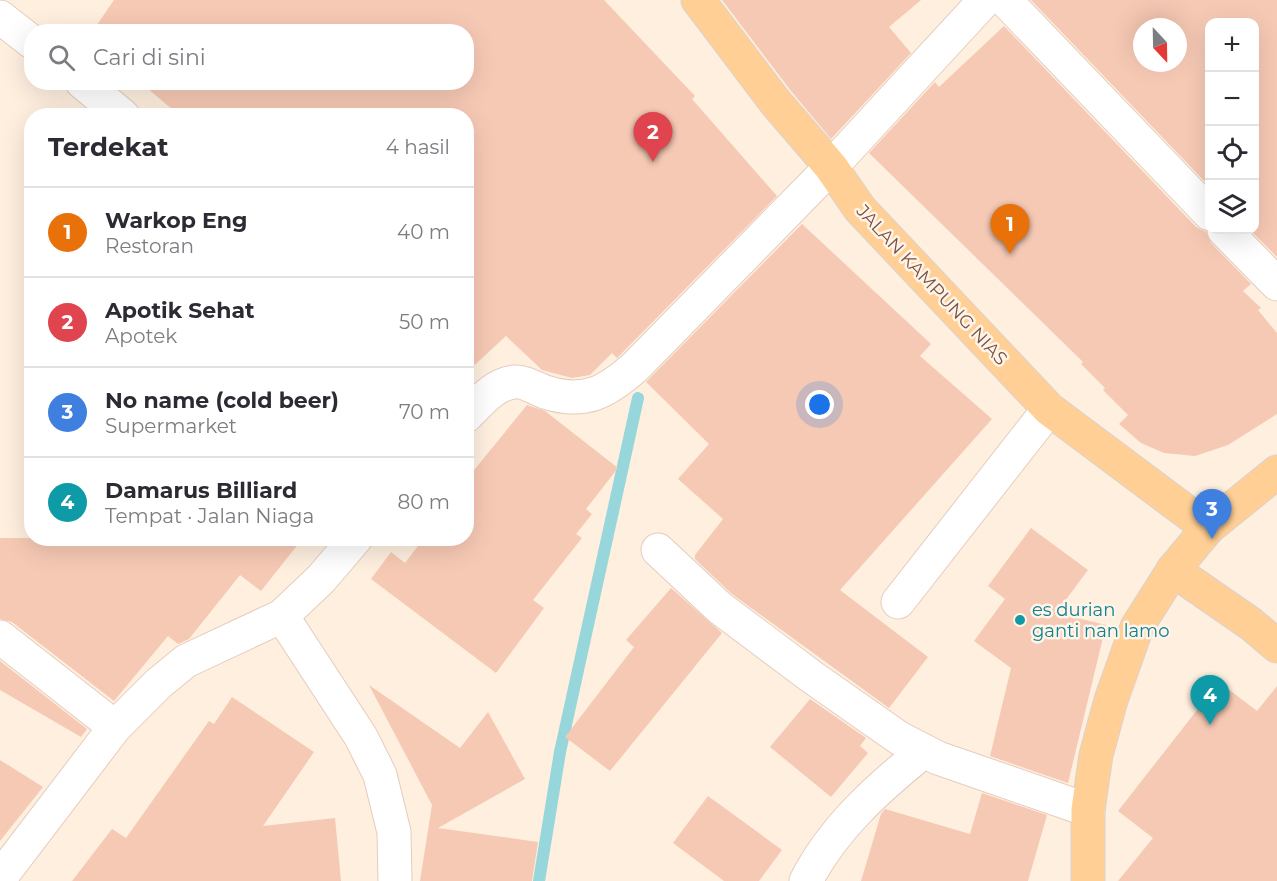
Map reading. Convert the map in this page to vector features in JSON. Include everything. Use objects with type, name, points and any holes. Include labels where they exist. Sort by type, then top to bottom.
[{"type":"main road","name":"JALAN KAMPUNG NIAS","points":[[698,0],[776,103],[831,167],[860,209],[1048,409],[1208,528]]},
{"type":"main road","points":[[1088,881],[1088,810],[1096,755],[1137,627],[1173,570],[1208,528],[1277,472]]},
{"type":"main road","points":[[1173,570],[1251,624],[1277,646]]},
{"type":"street","points":[[474,409],[495,389],[515,382],[560,397],[585,397],[611,388],[636,366],[831,167],[985,0]]},
{"type":"street","points":[[1005,0],[1205,210]]},
{"type":"street","points":[[0,17],[24,36]]},
{"type":"street","points":[[92,90],[113,108]]},
{"type":"street","points":[[1228,234],[1277,284]]},
{"type":"street","points":[[898,602],[1048,409]]},
{"type":"street","points":[[0,878],[115,728],[159,683],[186,661],[282,616],[321,579],[349,546]]},
{"type":"street","points":[[658,550],[720,608],[876,722],[924,751],[1088,810]]},
{"type":"street","points":[[282,616],[361,737],[380,775],[394,832],[395,881]]},
{"type":"street","points":[[0,637],[115,728]]},
{"type":"street","points":[[806,881],[840,831],[874,791],[924,751]]},
{"type":"building","points":[[114,0],[604,0],[695,96],[692,99],[777,196],[617,358],[612,353],[590,375],[572,378],[542,370],[506,336],[474,366],[474,108],[171,108],[149,90],[474,90],[474,24],[98,24]]},
{"type":"building","points":[[722,0],[921,0],[889,27],[911,53],[831,139],[791,91]]},
{"type":"building","points":[[1031,0],[1277,0],[1277,257],[1254,234],[1259,234],[1259,18],[1205,18],[1205,182]]},
{"type":"building","points":[[1004,26],[1196,227],[1205,232],[1211,243],[1251,284],[1243,291],[1261,308],[1258,310],[1277,333],[1277,414],[1228,445],[1195,456],[1164,453],[1141,443],[1119,424],[1128,415],[1103,390],[1105,388],[1081,364],[1083,362],[869,153],[935,82],[939,87]]},
{"type":"building","points":[[802,224],[931,344],[920,356],[992,419],[840,590],[928,657],[889,708],[732,594],[695,559],[695,555],[723,519],[678,479],[709,444],[646,382]]},
{"type":"building","points":[[527,405],[545,411],[618,468],[586,509],[592,514],[576,534],[582,538],[533,600],[544,608],[496,673],[371,579],[391,552],[405,563],[418,546],[474,546],[474,470]]},
{"type":"building","points":[[1031,528],[1088,570],[1056,613],[1106,625],[1068,783],[990,756],[1011,668],[974,641],[1005,599],[988,586]]},
{"type":"building","points":[[0,538],[24,538],[24,546],[297,546],[261,591],[240,575],[189,639],[178,644],[168,636],[114,701],[12,622],[0,619]]},
{"type":"building","points":[[671,588],[722,633],[610,771],[565,737],[634,647],[626,640]]},
{"type":"building","points":[[0,661],[87,729],[81,737],[0,690]]},
{"type":"building","points":[[1219,682],[1257,711],[1277,686],[1277,881],[1118,881],[1153,838],[1118,811]]},
{"type":"building","points":[[369,685],[460,748],[488,712],[525,779],[438,828],[538,842],[532,881],[420,881],[432,805]]},
{"type":"building","points":[[232,697],[314,752],[263,826],[335,818],[341,881],[72,881],[112,829],[126,838],[209,721],[214,724]]},
{"type":"building","points":[[810,699],[866,738],[860,746],[868,753],[831,797],[770,747]]},
{"type":"building","points":[[0,760],[43,787],[0,841]]},
{"type":"building","points":[[982,793],[1047,815],[1028,881],[861,881],[881,814],[885,809],[970,834]]},
{"type":"building","points":[[708,796],[782,850],[759,881],[724,881],[673,843]]},
{"type":"waterway","points":[[539,881],[560,752],[638,398]]},
{"type":"place","name":"Apotik Sehat","points":[[653,162]]},
{"type":"place","name":"Warkop Eng","points":[[1010,254]]},
{"type":"place","name":"No name (cold beer)","points":[[1212,539]]},
{"type":"place","name":"es durian ganti nan lamo","points":[[1020,620]]},
{"type":"place","name":"Damarus Billiard","points":[[1210,725]]}]
